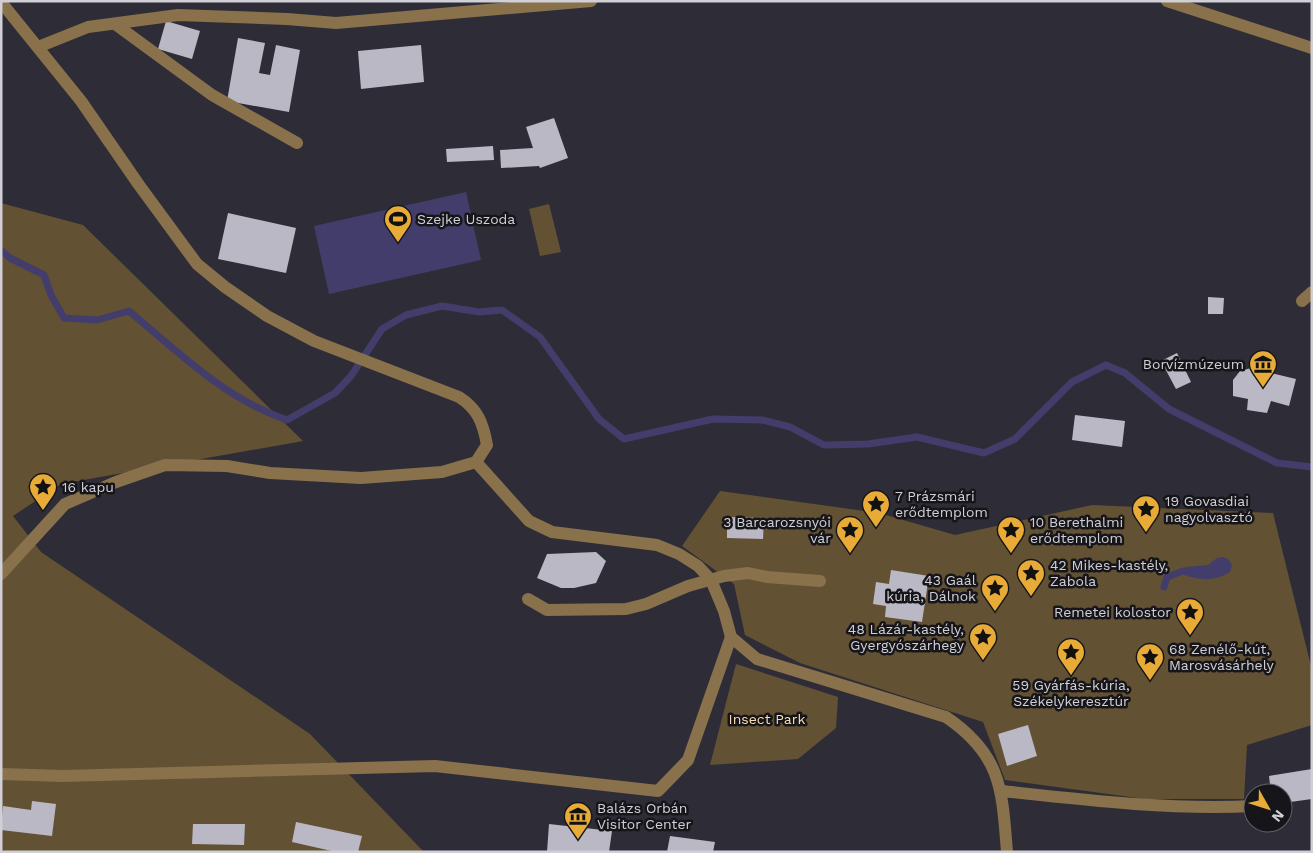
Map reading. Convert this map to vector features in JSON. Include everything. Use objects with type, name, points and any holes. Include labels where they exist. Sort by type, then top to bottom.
[{"type":"lane","points":[[38,47],[88,27],[178,15],[287,19],[336,23],[591,1]]},
{"type":"lane","points":[[1167,1],[1312,48]]},
{"type":"lane","points":[[1,2],[81,101],[197,264],[224,287],[267,316],[314,341],[468,402],[480,418],[486,444],[476,462],[442,472],[361,478],[270,472],[227,466],[165,465],[116,482],[65,504],[1,574]]},
{"type":"lane","points":[[115,24],[212,95],[297,143]]},
{"type":"lane","points":[[1,774],[63,776],[434,766],[658,790],[688,760],[731,637],[724,610],[711,580],[698,566],[679,554],[657,545],[552,532],[529,521],[476,462]]},
{"type":"lane","points":[[528,599],[547,610],[626,609],[711,580],[748,573],[767,577],[820,581]]},
{"type":"lane","points":[[731,637],[757,659],[946,717],[966,730],[988,756],[1002,791],[1007,852]]},
{"type":"lane","points":[[1002,791],[1094,801],[1207,808],[1243,806]]},
{"type":"green space","points":[[1,203],[83,225],[303,441],[61,484],[13,516],[41,552],[310,734],[424,852],[1,852]]},
{"type":"green space","points":[[549,204],[561,252],[540,256],[529,209]]},
{"type":"green space","points":[[720,491],[879,513],[955,535],[1092,505],[1273,513],[1312,670],[1312,725],[1247,745],[1243,799],[1145,799],[1005,780],[983,722],[800,663],[745,635],[734,584],[682,546]]},
{"type":"green space","name":"Insect Park","points":[[736,664],[838,697],[836,728],[798,759],[710,765]]},
{"type":"shaded area","name":"Szejke Uszoda","points":[[466,192],[481,260],[329,294],[314,226]]},
{"type":"shaded area","points":[[1223,557],[1228,559],[1232,565],[1230,572],[1224,575],[1207,579],[1184,575],[1183,571],[1186,567],[1208,565],[1217,558]]},
{"type":"building","points":[[166,21],[200,31],[192,59],[158,49]]},
{"type":"building","points":[[238,38],[265,43],[259,73],[270,75],[276,45],[300,50],[289,112],[227,101]]},
{"type":"building","points":[[421,45],[424,82],[361,89],[358,51]]},
{"type":"building","points":[[554,118],[568,158],[540,168],[539,166],[501,168],[500,150],[533,148],[526,127]]},
{"type":"building","points":[[493,146],[494,160],[447,162],[446,149]]},
{"type":"building","points":[[228,213],[296,228],[286,273],[218,259]]},
{"type":"building","points":[[1208,297],[1224,298],[1223,314],[1208,314]]},
{"type":"building","points":[[1177,353],[1191,382],[1176,389],[1161,361]]},
{"type":"building","name":"Borvízmúzeum","points":[[1251,368],[1296,379],[1289,406],[1271,401],[1267,413],[1247,410],[1248,399],[1233,396],[1233,380],[1240,371]]},
{"type":"building","points":[[1075,415],[1125,421],[1122,447],[1072,440]]},
{"type":"building","points":[[727,517],[764,518],[763,539],[727,538]]},
{"type":"building","points":[[596,552],[606,561],[596,583],[574,588],[561,588],[537,578],[547,554]]},
{"type":"building","points":[[891,570],[929,576],[922,622],[885,617],[886,606],[873,604],[876,582],[889,584]]},
{"type":"building","points":[[1028,725],[1037,756],[1007,766],[998,734]]},
{"type":"building","points":[[1312,769],[1312,799],[1293,802],[1293,783],[1270,783],[1269,776]]},
{"type":"building","points":[[32,801],[56,804],[52,836],[1,830],[3,806],[31,810]]},
{"type":"building","points":[[296,822],[362,836],[358,852],[336,852],[292,842]]},
{"type":"building","points":[[193,824],[245,824],[244,845],[192,844]]},
{"type":"building","points":[[549,824],[612,831],[609,852],[547,852]]},
{"type":"building","points":[[670,836],[715,842],[713,852],[667,852]]},
{"type":"waterway","points":[[1,250],[10,258],[44,275],[51,295],[64,318],[97,320],[129,311],[184,358],[223,387],[264,411],[287,420],[335,393],[351,376],[382,329],[406,315],[442,306],[479,312],[502,310],[540,337],[599,419],[624,439],[713,419],[762,420],[790,427],[824,445],[868,444],[917,437],[984,453],[1015,439],[1072,382],[1106,365],[1125,373],[1169,409],[1277,463],[1312,467]]},
{"type":"waterway","points":[[1164,587],[1167,577],[1183,571]]},
{"type":"place","name":"Szejke Uszoda","points":[[398,243]]},
{"type":"place","name":"Borvízmúzeum","points":[[1263,388]]},
{"type":"place","name":"16 kapu","points":[[43,511]]},
{"type":"place","name":"7 Prázsmári erődtemplom","points":[[876,528]]},
{"type":"place","name":"19 Govasdiai nagyolvasztó","points":[[1146,533]]},
{"type":"place","name":"3 Barcarozsnyói vár","points":[[850,554]]},
{"type":"place","name":"10 Berethalmi erődtemplom","points":[[1011,554]]},
{"type":"place","name":"42 Mikes-kastély, Zabola","points":[[1031,597]]},
{"type":"place","name":"43 Gaál kúria, Dálnok","points":[[995,612]]},
{"type":"place","name":"Remetei kolostor","points":[[1190,636]]},
{"type":"place","name":"48 Lázár-kastély, Gyergyószárhegy","points":[[983,661]]},
{"type":"place","name":"59 Gyárfás-kúria, Székelykeresztúr","points":[[1071,676]]},
{"type":"place","name":"68 Zenélő-kút, Marosvásárhely","points":[[1150,681]]},
{"type":"place","name":"Balázs Orbán Visitor Center","points":[[578,840]]}]
